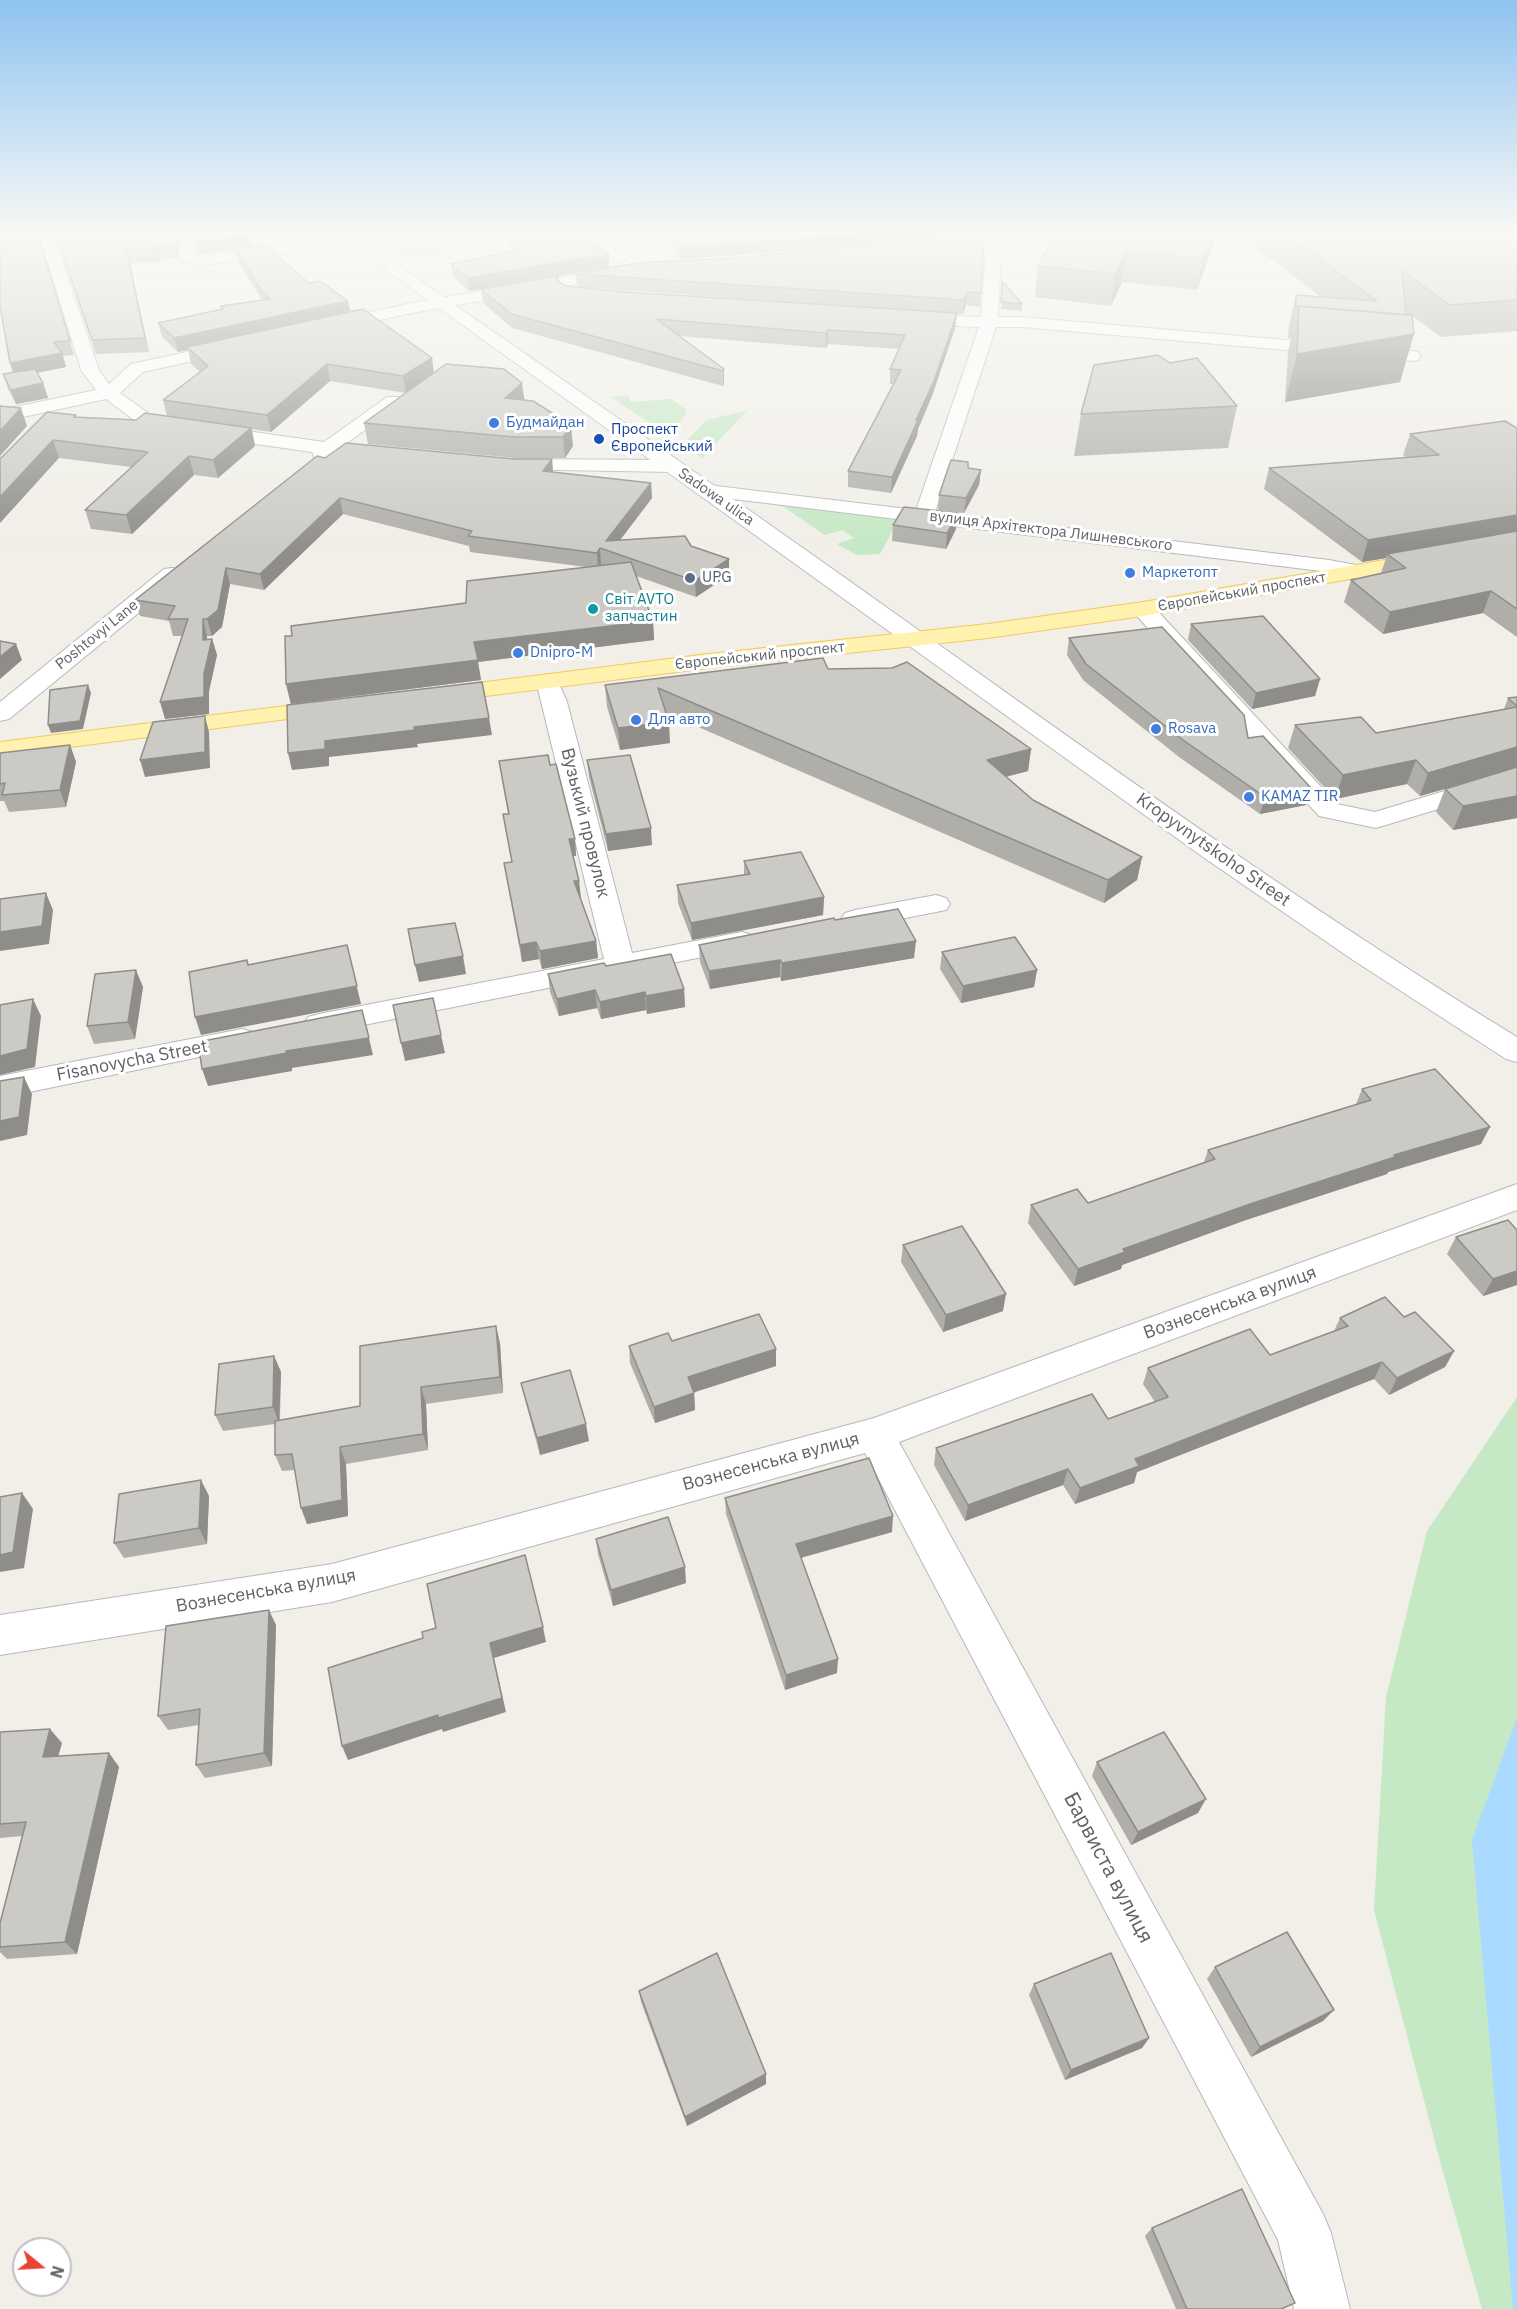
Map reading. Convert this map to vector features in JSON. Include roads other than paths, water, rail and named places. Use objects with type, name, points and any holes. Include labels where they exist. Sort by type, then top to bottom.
[{"type":"main road","name":"Європейський проспект","points":[[420,697],[917,639],[1143,609],[1517,543]]},
{"type":"main road","points":[[0,749],[351,705]]},
{"type":"street","points":[[80,339],[90,370],[98,383],[150,423]]},
{"type":"street","name":"Sadowa ulica","points":[[493,339],[917,639]]},
{"type":"street","points":[[924,515],[984,339]]},
{"type":"street","points":[[1214,339],[1412,356]]},
{"type":"street","points":[[90,370],[136,368],[252,343]]},
{"type":"street","points":[[8,414],[109,393],[136,368]]},
{"type":"street","points":[[309,463],[393,401]]},
{"type":"street","points":[[8,414],[49,420],[74,418]]},
{"type":"street","points":[[118,421],[150,423],[328,448],[404,455]]},
{"type":"street","points":[[493,463],[516,466],[673,466]]},
{"type":"street","name":"вулиця Архітектора Лишневського","points":[[708,491],[924,515],[1329,566],[1359,572]]},
{"type":"street","name":"Poshtovyi Lane","points":[[0,714],[191,559]]},
{"type":"street","points":[[1143,609],[1328,810],[1376,820],[1517,777]]},
{"type":"street","name":"Kropyvnytskoho Street","points":[[917,639],[1080,758],[1417,991],[1517,1051]]},
{"type":"street","name":"Вузький провулок","points":[[548,681],[620,965]]},
{"type":"street","points":[[830,924],[936,904]]},
{"type":"street","name":"Fisanovycha Street","points":[[0,1086],[772,935]]},
{"type":"street","name":"Вознесенська вулиця","points":[[0,1635],[332,1583],[875,1434],[1517,1197]]},
{"type":"street","name":"Барвиста вулиця","points":[[875,1434],[1304,2233],[1322,2309]]},
{"type":"water","points":[[1517,1718],[1517,2309],[1513,2309],[1472,1840]]},
{"type":"place","name":"Будмайдан","points":[[494,423]]},
{"type":"place","name":"Проспект Європейський","points":[[599,439]]},
{"type":"place","name":"Маркетопт","points":[[1130,573]]},
{"type":"place","name":"UPG","points":[[690,578]]},
{"type":"place","name":"Світ AVTO запчастин","points":[[593,609]]},
{"type":"place","name":"Dnipro-M","points":[[518,653]]},
{"type":"place","name":"Для авто","points":[[636,720]]},
{"type":"place","name":"Rosava","points":[[1156,729]]},
{"type":"place","name":"KAMAZ TIR","points":[[1249,797]]}]
